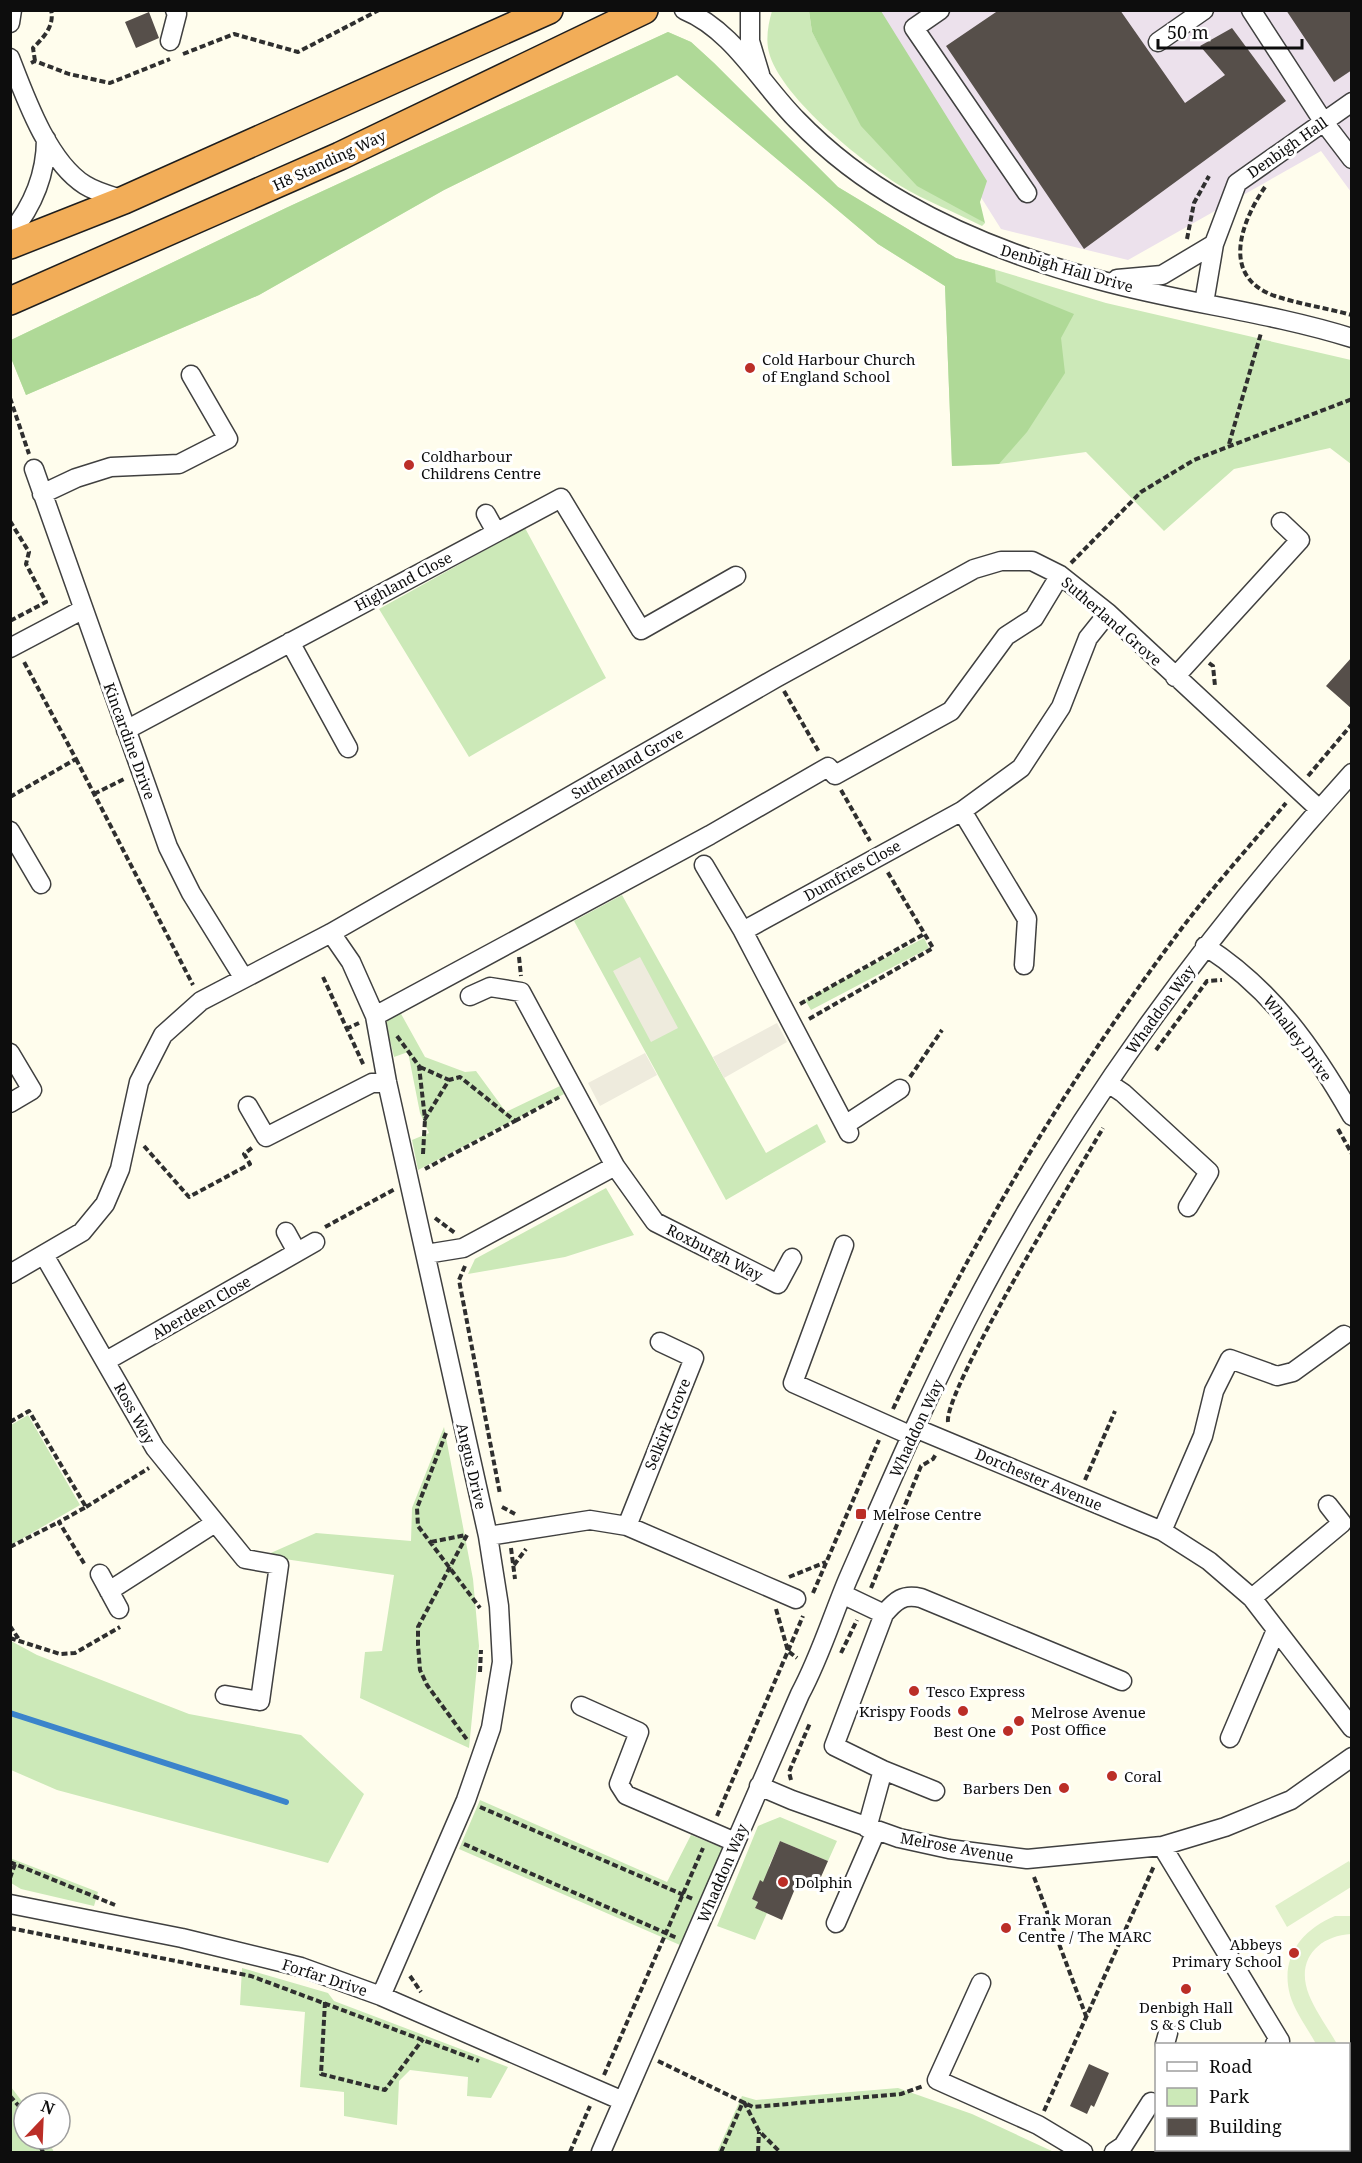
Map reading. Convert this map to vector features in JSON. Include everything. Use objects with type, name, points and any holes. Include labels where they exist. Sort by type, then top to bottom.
[{"type":"highway","points":[[10,245],[124,200],[549,10]]},
{"type":"highway","name":"H8 Standing Way","points":[[10,301],[340,156],[644,10]]},
{"type":"street","points":[[10,23],[12,10]]},
{"type":"street","points":[[170,41],[177,14],[175,10]]},
{"type":"street","name":"Denbigh Hall Drive","points":[[684,10],[701,18],[724,37],[797,121],[848,165],[904,203],[969,237],[1027,260],[1100,281],[1267,315],[1352,338]]},
{"type":"street","name":"Denbigh Hall Drive","points":[[750,10],[750,41],[762,81]]},
{"type":"street","points":[[940,10],[914,28],[1026,193]]},
{"type":"street","points":[[1158,42],[1204,10]]},
{"type":"street","points":[[1251,10],[1323,121],[1352,159]]},
{"type":"street","points":[[13,64],[46,139],[64,166],[85,185],[124,200]]},
{"type":"street","name":"Denbigh Hall","points":[[1204,303],[1214,244],[1237,183],[1352,102]]},
{"type":"street","points":[[10,234],[29,211],[37,193],[46,158],[46,139]]},
{"type":"street","points":[[1100,281],[1162,275],[1214,244]]},
{"type":"street","points":[[42,494],[76,478],[111,467],[179,464],[228,439],[191,375]]},
{"type":"street","name":"Kincardine Drive","points":[[34,469],[82,610],[142,770],[168,847],[191,893],[243,977]]},
{"type":"street","name":"Highland Close","points":[[126,730],[561,498],[642,630],[736,576]]},
{"type":"street","points":[[486,514],[496,532]]},
{"type":"street","points":[[1175,677],[1300,540],[1281,522]]},
{"type":"street","name":"Sutherland Grove","points":[[10,1274],[82,1232],[105,1204],[120,1168],[139,1082],[163,1035],[201,1001],[331,933],[765,684],[974,569],[1001,561],[1032,561],[1060,575],[1108,613],[1319,809]]},
{"type":"street","points":[[375,1016],[710,835],[828,767],[835,776],[951,711],[1006,636],[1034,618],[1060,575]]},
{"type":"street","points":[[13,647],[82,610]]},
{"type":"street","name":"Dumfries Close","points":[[743,932],[962,811],[1021,768],[1061,707],[1089,638],[1108,613]]},
{"type":"street","points":[[290,642],[348,748]]},
{"type":"street","name":"Whaddon Way","points":[[601,2152],[623,2101],[653,2059],[691,1944],[759,1786],[813,1669],[842,1594],[913,1432],[974,1307],[1056,1165],[1108,1083],[1205,946],[1319,809],[1352,773]]},
{"type":"street","points":[[962,811],[1027,919],[1024,965]]},
{"type":"street","points":[[11,833],[41,884]]},
{"type":"street","points":[[704,865],[743,932],[847,1129],[900,1089]]},
{"type":"street","name":"Angus Drive","points":[[331,933],[351,962],[375,1016],[379,1082],[402,1184],[426,1254],[488,1536],[499,1606],[502,1662],[491,1728],[466,1800],[381,1996]]},
{"type":"street","name":"Whalley Drive","points":[[1205,946],[1241,970],[1274,1002],[1325,1069],[1344,1121]]},
{"type":"street","points":[[470,996],[490,987],[521,992]]},
{"type":"street","name":"Roxburgh Way","points":[[521,992],[615,1166],[655,1222],[778,1284],[792,1258]]},
{"type":"street","points":[[10,1103],[32,1090],[15,1060]]},
{"type":"street","points":[[248,1106],[266,1137],[379,1082]]},
{"type":"street","points":[[1108,1083],[1123,1093],[1209,1172],[1188,1207]]},
{"type":"street","points":[[426,1254],[463,1248],[615,1166]]},
{"type":"street","points":[[286,1233],[297,1252]]},
{"type":"street","name":"Aberdeen Close","points":[[106,1361],[315,1242]]},
{"type":"street","name":"Dorchester Avenue","points":[[843,1245],[793,1383],[886,1425],[943,1439],[1162,1531],[1209,1561],[1252,1598],[1352,1728]]},
{"type":"street","name":"Ross Way","points":[[44,1255],[154,1448],[244,1559],[279,1565],[260,1701],[225,1695]]},
{"type":"street","points":[[1162,1531],[1203,1436],[1214,1391],[1230,1359],[1277,1376],[1293,1372],[1344,1335]]},
{"type":"street","name":"Selkirk Grove","points":[[627,1526],[694,1358],[660,1342]]},
{"type":"street","points":[[1252,1598],[1342,1523],[1328,1505]]},
{"type":"street","points":[[488,1536],[590,1520],[627,1526],[794,1600]]},
{"type":"street","points":[[109,1591],[215,1523]]},
{"type":"street","points":[[94,1572],[109,1591],[118,1613]]},
{"type":"street","points":[[842,1594],[884,1614]]},
{"type":"street","points":[[935,1791],[883,1770],[834,1746],[884,1614],[896,1600],[908,1595],[921,1598],[1122,1681]]},
{"type":"street","points":[[1230,1738],[1276,1630]]},
{"type":"street","points":[[581,1706],[639,1732],[620,1784],[626,1795],[735,1842]]},
{"type":"street","name":"Melrose Avenue","points":[[759,1786],[872,1829],[949,1849],[1028,1859],[1162,1846],[1225,1827],[1291,1800],[1352,1757]]},
{"type":"street","points":[[836,1923],[872,1829],[883,1770]]},
{"type":"street","points":[[1162,1846],[1280,2041],[1277,2043]]},
{"type":"street","name":"Forfar Drive","points":[[10,1904],[182,1938],[301,1967],[381,1996],[598,2088],[623,2101]]},
{"type":"street","points":[[981,1983],[937,2080],[1038,2125],[1083,2152]]},
{"type":"street","points":[[1114,2152],[1123,2146],[1151,2102]]},
{"type":"path","points":[[35,61],[33,48],[47,31],[52,15],[51,10]]},
{"type":"path","points":[[13,64],[35,61],[69,74],[110,83],[234,34],[298,52],[379,10]]},
{"type":"path","points":[[1183,249],[1191,226],[1194,203],[1209,176]]},
{"type":"path","points":[[1266,185],[1252,209],[1240,240],[1240,256],[1248,277],[1258,287],[1273,295],[1352,315]]},
{"type":"path","points":[[1228,445],[1267,315]]},
{"type":"path","points":[[10,398],[34,469]]},
{"type":"path","points":[[1060,575],[1141,492],[1194,460],[1352,399]]},
{"type":"path","points":[[10,521],[28,552],[26,564],[46,602],[10,621]]},
{"type":"path","points":[[1066,555],[1083,568]]},
{"type":"path","points":[[13,647],[76,759],[201,1001]]},
{"type":"path","points":[[1197,653],[1213,666],[1213,683],[1219,692]]},
{"type":"path","points":[[775,698],[794,687]]},
{"type":"path","points":[[10,797],[76,759]]},
{"type":"path","points":[[1302,766],[1310,773]]},
{"type":"path","points":[[94,794],[142,770]]},
{"type":"path","points":[[785,1012],[924,934]]},
{"type":"path","points":[[510,942],[521,961],[521,992]]},
{"type":"path","points":[[323,977],[379,1082]]},
{"type":"path","points":[[1151,1056],[1207,981],[1221,980],[1230,986]]},
{"type":"path","points":[[900,1089],[942,1030]]},
{"type":"path","points":[[419,1066],[449,1080]]},
{"type":"path","points":[[515,1121],[574,1089]]},
{"type":"path","points":[[315,1242],[320,1229],[402,1184],[422,1170],[425,1119]]},
{"type":"path","points":[[1344,1121],[1352,1154]]},
{"type":"path","points":[[839,1657],[864,1604],[921,1466],[933,1459],[943,1439],[948,1427],[947,1413],[967,1366],[1106,1123]]},
{"type":"path","points":[[129,1129],[189,1197],[250,1164],[244,1154],[266,1137]]},
{"type":"path","points":[[398,1197],[402,1184]]},
{"type":"path","points":[[10,1422],[29,1411],[86,1507]]},
{"type":"path","points":[[1078,1495],[1115,1411]]},
{"type":"path","points":[[801,1661],[788,1651],[775,1606],[794,1600],[886,1425]]},
{"type":"path","points":[[446,1432],[417,1508],[418,1526],[480,1608]]},
{"type":"path","points":[[10,1547],[86,1507],[164,1459]]},
{"type":"path","points":[[59,1522],[94,1572]]},
{"type":"path","points":[[431,1542],[467,1535],[488,1536]]},
{"type":"path","points":[[467,1535],[418,1627],[420,1670],[427,1685],[471,1744],[472,1736]]},
{"type":"path","points":[[514,1565],[531,1545]]},
{"type":"path","points":[[570,2152],[802,1617],[794,1600]]},
{"type":"path","points":[[794,1600],[802,1617]]},
{"type":"path","points":[[480,1601],[481,1616]]},
{"type":"path","points":[[10,1638],[60,1654],[75,1653],[122,1626],[118,1613]]},
{"type":"path","points":[[10,1626],[20,1641]]},
{"type":"path","points":[[480,1680],[481,1642]]},
{"type":"path","points":[[792,1800],[799,1786],[791,1780],[789,1772],[812,1716]]},
{"type":"path","points":[[466,1800],[708,1905]]},
{"type":"path","points":[[450,1838],[691,1944]]},
{"type":"path","points":[[1038,2125],[1162,1846]]},
{"type":"path","points":[[1028,1859],[1086,2016]]},
{"type":"path","points":[[10,1878],[13,1863],[102,1898],[120,1908]]},
{"type":"path","points":[[10,1928],[251,1976],[484,2063]]},
{"type":"path","points":[[325,2002],[321,2074],[385,2090],[423,2039]]},
{"type":"path","points":[[653,2059],[753,2107],[901,2094],[937,2080]]},
{"type":"path","points":[[580,2101],[591,2106]]},
{"type":"path","points":[[744,2101],[759,2131],[780,2152]]},
{"type":"path","points":[[721,2152],[744,2101]]},
{"type":"path","points":[[758,2152],[759,2131]]},
{"type":"shaded area","points":[[869,10],[1351,11],[1351,192],[1321,151],[1128,260],[1001,229],[865,13]]},
{"type":"shaded area","points":[[640,957],[678,1028],[651,1042],[613,971]]},
{"type":"shaded area","points":[[777,1023],[787,1042],[724,1078],[713,1057]]},
{"type":"shaded area","points":[[645,1053],[657,1075],[600,1106],[588,1083]]},
{"type":"green space","points":[[772,11],[809,11],[812,32],[834,72],[966,211],[985,223],[982,226],[899,185],[845,145],[807,110],[778,73],[770,56],[768,33]]},
{"type":"green space","points":[[809,11],[881,11],[987,181],[980,202],[985,223],[917,186],[861,126],[812,32]]},
{"type":"green space","points":[[668,32],[691,42],[838,187],[956,258],[1106,303],[1351,360],[1351,464],[1330,448],[1234,469],[1164,531],[1086,452],[999,464],[952,466],[945,286],[878,244],[677,75],[444,190],[259,295],[26,395],[11,358],[11,340],[288,207]]},
{"type":"green space","points":[[668,32],[691,42],[838,187],[956,258],[995,270],[996,282],[1074,314],[1061,338],[1065,373],[1027,432],[999,464],[952,466],[945,286],[878,244],[677,75],[444,190],[259,295],[26,395],[11,358],[11,340],[288,207]]},
{"type":"green space","points":[[525,528],[606,678],[469,757],[379,609]]},
{"type":"green space","points":[[622,895],[766,1153],[817,1124],[826,1142],[726,1200],[574,921]]},
{"type":"green space","points":[[924,938],[929,948],[811,1010],[805,1000]]},
{"type":"green space","points":[[400,1012],[425,1057],[465,1072],[476,1071],[506,1112],[560,1086],[564,1094],[418,1170],[412,1140],[429,1133],[420,1113],[408,1052],[394,1057],[385,1019]]},
{"type":"green space","points":[[606,1188],[634,1235],[565,1257],[468,1274],[475,1259]]},
{"type":"green space","points":[[28,1415],[80,1505],[11,1545],[11,1425]]},
{"type":"green space","points":[[444,1427],[473,1579],[479,1646],[469,1748],[360,1698],[365,1652],[382,1651],[394,1575],[264,1556],[316,1533],[411,1541],[412,1508]]},
{"type":"green space","points":[[11,1641],[37,1655],[189,1714],[301,1735],[364,1794],[328,1863],[57,1790],[11,1770]]},
{"type":"green space","points":[[480,1800],[667,1882],[691,1835],[723,1848],[680,1945],[459,1849]]},
{"type":"green space","points":[[780,1817],[837,1841],[828,1861],[780,1841],[769,1866],[767,1884],[760,1881],[752,1899],[758,1902],[755,1908],[767,1913],[755,1940],[717,1926],[758,1826]]},
{"type":"green space","points":[[10,1858],[98,1892],[94,1906],[21,1889],[11,1883]]},
{"type":"green space","points":[[1349,1861],[1351,1887],[1287,1927],[1275,1906]]},
{"type":"green space","points":[[1335,1916],[1351,1916],[1351,1934],[1329,1939],[1320,1945],[1312,1952],[1305,1971],[1305,1982],[1309,1995],[1336,2043],[1315,2043],[1292,2001],[1288,1982],[1288,1969],[1296,1947],[1303,1937]]},
{"type":"green space","points":[[242,1968],[328,1993],[334,2001],[508,2067],[491,2098],[467,2096],[468,2077],[410,2070],[399,2081],[397,2125],[344,2116],[344,2092],[300,2087],[305,2012],[240,2005]]},
{"type":"green space","points":[[11,2087],[14,2091],[12,2091],[12,2151],[54,2152],[11,2152]]},
{"type":"green space","points":[[898,2088],[972,2114],[1054,2152],[717,2152],[742,2096],[756,2100]]},
{"type":"building","points":[[999,10],[1120,10],[1185,103],[1225,75],[1200,46],[1232,28],[1286,101],[1084,249],[946,46]]},
{"type":"building","points":[[1286,10],[1352,10],[1352,70],[1334,82]]},
{"type":"building","points":[[149,12],[159,38],[136,48],[125,22]]},
{"type":"building","points":[[1352,657],[1352,709],[1326,686]]},
{"type":"building","name":"Dolphin","points":[[780,1841],[828,1861],[817,1886],[799,1879],[782,1920],[755,1908],[758,1902],[752,1899],[760,1880],[763,1882]]},
{"type":"building","points":[[1089,2064],[1109,2073],[1094,2107],[1091,2105],[1087,2114],[1070,2106]]},
{"type":"waterway","points":[[10,1713],[286,1802]]},
{"type":"place","name":"Cold Harbour Church of England School","points":[[750,368]]},
{"type":"place","name":"Coldharbour Childrens Centre","points":[[409,465]]},
{"type":"place","name":"Melrose Centre","points":[[861,1514]]},
{"type":"place","name":"Tesco Express","points":[[914,1691]]},
{"type":"place","name":"Krispy Foods","points":[[963,1711]]},
{"type":"place","name":"Melrose Avenue Post Office","points":[[1019,1721]]},
{"type":"place","name":"Best One","points":[[1008,1731]]},
{"type":"place","name":"Coral","points":[[1112,1776]]},
{"type":"place","name":"Barbers Den","points":[[1064,1788]]},
{"type":"place","name":"Dolphin","points":[[783,1882]]},
{"type":"place","name":"Frank Moran Centre / The MARC","points":[[1006,1928]]},
{"type":"place","name":"Abbeys Primary School","points":[[1294,1953]]},
{"type":"place","name":"Denbigh Hall S & S Club","points":[[1186,1989]]}]
